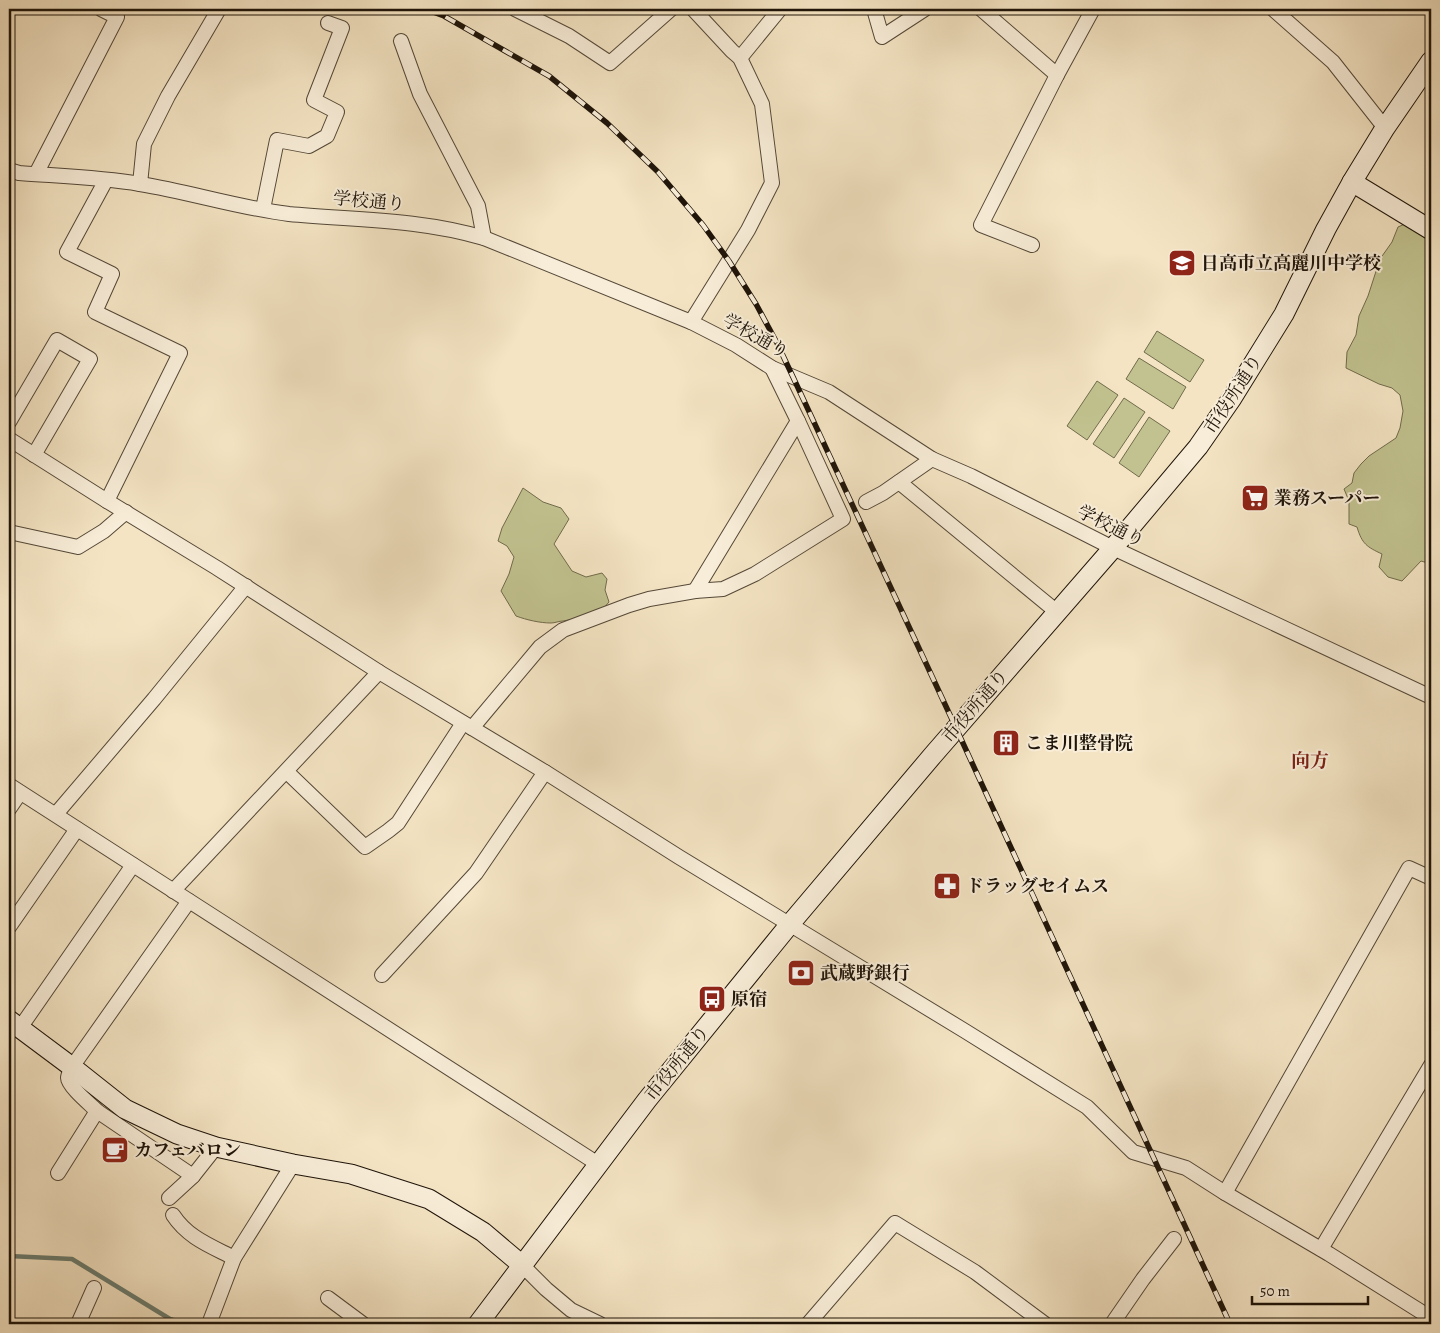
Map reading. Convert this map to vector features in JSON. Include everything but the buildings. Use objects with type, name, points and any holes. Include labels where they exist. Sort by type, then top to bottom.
[{"type":"street","points":[[36,174],[118,17],[101,9]]},
{"type":"street","points":[[140,184],[144,144],[168,96],[219,9]]},
{"type":"street","points":[[515,9],[568,36],[610,63],[671,9]]},
{"type":"street","points":[[691,322],[748,230],[772,183],[762,104],[740,58],[693,9]]},
{"type":"street","points":[[740,58],[780,9]]},
{"type":"street","points":[[874,9],[882,37],[925,9]]},
{"type":"street","points":[[980,9],[1057,75]]},
{"type":"street","points":[[1032,245],[981,224],[1093,9]]},
{"type":"street","points":[[1273,9],[1333,62],[1385,128]]},
{"type":"street","points":[[264,210],[277,140],[309,146],[327,136],[337,112],[314,100],[342,28],[328,23]]},
{"type":"street","points":[[401,41],[420,94],[478,206],[484,238]]},
{"type":"street","name":"市役所通り","points":[[478,1324],[647,1100],[790,924],[950,734],[1113,548],[1198,447],[1217,421],[1284,314],[1352,182],[1385,128],[1431,60]]},
{"type":"street","name":"学校通り","points":[[9,170],[19,173],[140,184],[288,214],[377,219],[435,226],[459,230],[484,238],[691,322],[736,345],[772,368],[829,392],[932,459],[971,476],[1113,548],[1431,697]]},
{"type":"street","points":[[106,180],[67,252],[112,274],[95,312],[180,353],[106,501]]},
{"type":"street","points":[[1352,182],[1431,230]]},
{"type":"street","points":[[9,422],[58,340],[90,359],[34,455]]},
{"type":"street","points":[[287,772],[365,847],[398,823],[467,726],[540,647],[563,630],[649,599],[695,591],[723,589],[755,574],[843,519],[772,368]]},
{"type":"street","points":[[695,591],[798,421]]},
{"type":"street","points":[[9,439],[106,501],[246,586],[379,672],[545,772],[679,857],[1087,1107],[1133,1152],[1186,1168],[1431,1318]]},
{"type":"street","points":[[866,502],[932,459]]},
{"type":"street","points":[[899,482],[1057,612]]},
{"type":"street","points":[[9,532],[78,547],[104,531],[126,512]]},
{"type":"street","points":[[56,814],[154,699],[246,586]]},
{"type":"street","points":[[173,891],[287,772],[379,672]]},
{"type":"street","points":[[382,975],[476,873],[545,772]]},
{"type":"street","points":[[9,808],[14,789],[56,814],[598,1164]]},
{"type":"street","points":[[9,927],[77,828]]},
{"type":"street","points":[[133,865],[14,1024],[125,1109],[177,1134],[216,1147],[293,1164],[351,1174],[429,1199],[482,1232],[522,1265],[546,1290],[571,1310],[600,1324]]},
{"type":"street","points":[[1225,1193],[1409,868],[1431,878]]},
{"type":"street","points":[[189,901],[72,1067],[68,1080],[84,1100],[97,1111],[193,1176]]},
{"type":"street","points":[[1321,1249],[1431,1065]]},
{"type":"street","points":[[58,1173],[97,1111]]},
{"type":"street","points":[[169,1198],[193,1176],[216,1147]]},
{"type":"street","points":[[211,1324],[234,1258],[293,1164]]},
{"type":"street","points":[[173,1215],[191,1236],[234,1258]]},
{"type":"street","points":[[808,1324],[895,1224],[975,1272],[1045,1324]]},
{"type":"street","points":[[1112,1324],[1174,1239]]},
{"type":"street","points":[[78,1324],[94,1288]]},
{"type":"street","points":[[328,1298],[363,1324]]},
{"type":"green space","points":[[1407,223],[1431,236],[1431,564],[1421,561],[1402,581],[1388,577],[1379,567],[1382,554],[1366,544],[1357,527],[1349,524],[1349,501],[1344,489],[1352,483],[1354,473],[1361,464],[1369,456],[1396,438],[1400,428],[1403,411],[1400,395],[1392,388],[1379,384],[1346,368],[1347,352],[1356,335],[1359,316],[1368,296],[1380,259],[1392,242],[1398,227]]},
{"type":"green space","points":[[1157,331],[1204,360],[1190,382],[1144,352]]},
{"type":"green space","points":[[1139,358],[1186,387],[1173,409],[1126,379]]},
{"type":"green space","points":[[1097,381],[1118,395],[1087,440],[1067,426]]},
{"type":"green space","points":[[1124,398],[1145,412],[1114,458],[1093,444]]},
{"type":"green space","points":[[1149,417],[1170,431],[1139,477],[1119,463]]},
{"type":"green space","points":[[523,488],[543,502],[561,508],[569,519],[554,544],[572,571],[586,577],[602,573],[607,579],[605,590],[609,602],[605,607],[582,617],[552,623],[516,616],[501,591],[514,557],[507,546],[498,541],[502,528]]},
{"type":"waterway","points":[[9,1256],[72,1259],[170,1319],[185,1324]]},
{"type":"railway","points":[[425,9],[444,16],[549,76],[607,123],[658,172],[703,225],[729,261],[756,304],[793,377],[1230,1324]]},
{"type":"place","name":"日高市立高麗川中学校","points":[[1182,263]]},
{"type":"place","name":"業務スーパー","points":[[1255,498]]},
{"type":"place","name":"こま川整骨院","points":[[1006,743]]},
{"type":"place","name":"ドラッグセイムス","points":[[947,886]]},
{"type":"place","name":"武蔵野銀行","points":[[801,973]]},
{"type":"place","name":"原宿","points":[[712,999]]},
{"type":"place","name":"カフェバロン","points":[[115,1150]]},
{"type":"district","name":"向方","points":[[1310,760]]}]
